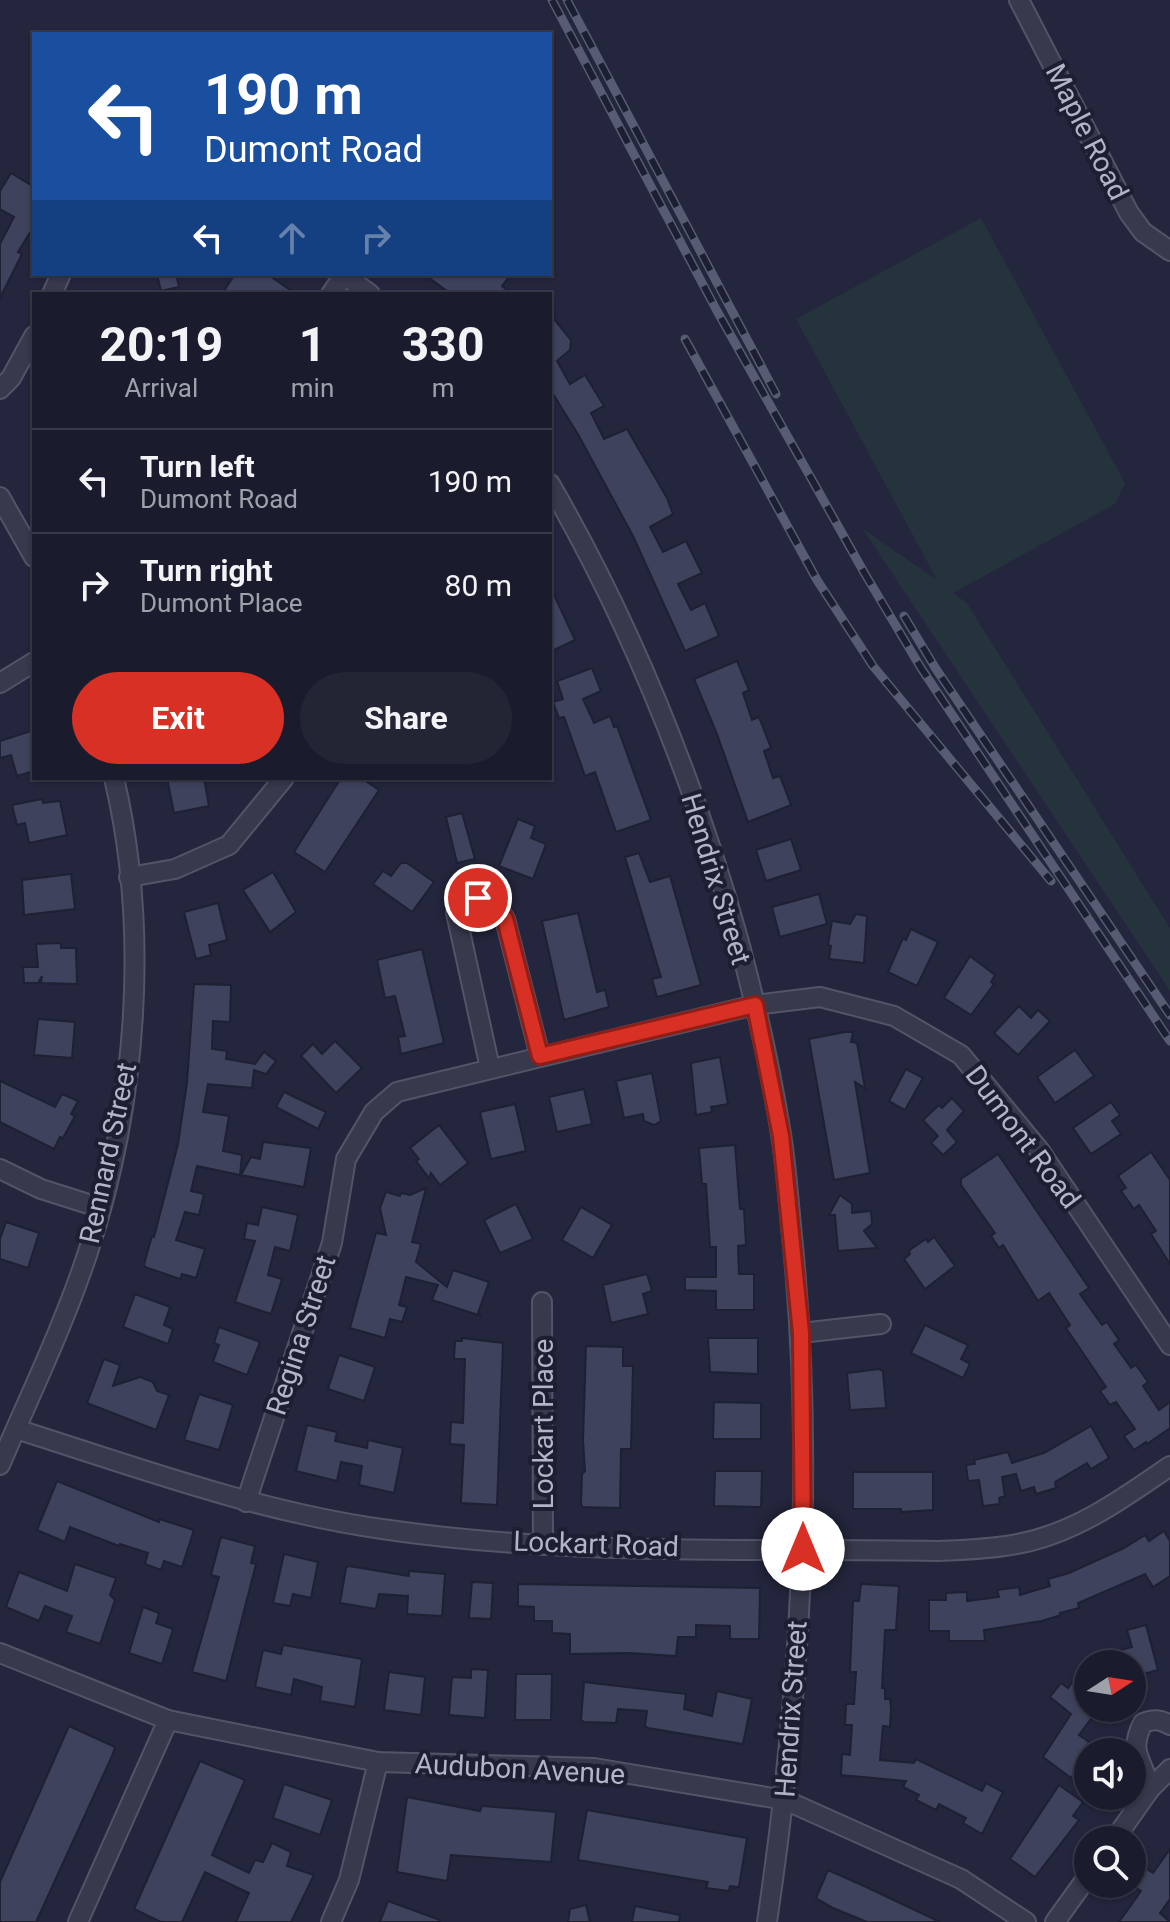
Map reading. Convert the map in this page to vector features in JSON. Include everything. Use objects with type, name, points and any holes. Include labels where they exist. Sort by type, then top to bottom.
[{"type":"street","name":"Maple Road","points":[[1019,0],[1129,213],[1143,232],[1170,251]]},
{"type":"street","points":[[346,276],[367,292]]},
{"type":"street","points":[[0,389],[11,378],[32,340]]},
{"type":"street","name":"Hendrix Street","points":[[552,493],[616,610],[671,737],[717,872],[755,1005],[781,1136],[801,1333],[803,1549],[785,1800],[767,1922]]},
{"type":"street","points":[[0,497],[32,553]]},
{"type":"street","points":[[0,683],[32,663]]},
{"type":"street","name":"Rennard Street","points":[[0,1465],[63,1319],[101,1208],[123,1109],[132,1033],[134,961],[129,877],[114,780]]},
{"type":"street","points":[[129,877],[175,869],[229,845],[282,780]]},
{"type":"street","points":[[490,1068],[456,913],[462,903],[478,898],[495,904],[505,919],[540,1056]]},
{"type":"street","name":"Dumont Road","points":[[345,1165],[374,1112],[397,1092],[755,1005],[820,997],[847,1002],[894,1016],[961,1055],[1040,1151],[1170,1345]]},
{"type":"street","name":"Regina Street","points":[[246,1502],[332,1243],[345,1165]]},
{"type":"street","points":[[0,1169],[41,1189],[101,1208]]},
{"type":"street","name":"Lockart Place","points":[[542,1302],[543,1545]]},
{"type":"street","points":[[801,1333],[881,1324]]},
{"type":"street","name":"Lockart Road","points":[[16,1429],[246,1502],[382,1529],[543,1545],[937,1551],[1020,1544],[1071,1527],[1133,1492],[1170,1466]]},
{"type":"street","name":"Audubon Avenue","points":[[0,1653],[168,1720],[378,1762],[594,1768],[785,1800],[961,1879],[1026,1922]]},
{"type":"street","points":[[78,1922],[168,1720]]},
{"type":"street","points":[[1150,1789],[1135,1752],[1136,1736],[1143,1723],[1152,1720],[1163,1720],[1170,1725]]},
{"type":"street","points":[[331,1922],[349,1880],[378,1762]]},
{"type":"street","points":[[1124,1826],[1150,1789],[1170,1769]]},
{"type":"street","points":[[1055,1922],[1074,1896]]},
{"type":"shaded area","points":[[981,218],[1125,483],[1115,504],[953,593],[967,603],[1170,928],[1170,991],[862,528],[937,580],[796,319]]},
{"type":"building","points":[[11,173],[32,186],[32,229],[18,252],[22,254],[0,298],[0,244],[14,217],[0,209],[0,191]]},
{"type":"building","points":[[157,276],[176,276],[179,287],[161,291]]},
{"type":"building","points":[[234,276],[270,276],[293,292],[223,292]]},
{"type":"building","points":[[427,276],[510,276],[502,286],[510,292],[448,292]]},
{"type":"building","points":[[552,316],[571,340],[570,350],[557,361],[570,384],[585,375],[604,406],[591,413],[604,439],[627,429],[667,498],[673,514],[650,527],[663,552],[686,541],[702,573],[678,584],[691,610],[705,603],[719,636],[685,651],[633,536],[552,392]]},
{"type":"building","points":[[552,590],[575,640],[552,651]]},
{"type":"building","points":[[737,661],[749,690],[743,693],[752,720],[759,717],[771,748],[764,751],[773,778],[780,776],[791,805],[748,822],[694,679]]},
{"type":"building","points":[[592,668],[601,691],[583,699],[594,723],[610,716],[614,727],[617,726],[651,820],[616,832],[595,772],[585,776],[564,717],[559,718],[553,702],[563,699],[557,681]]},
{"type":"building","points":[[32,731],[32,772],[17,776],[11,755],[0,758],[0,741]]},
{"type":"building","points":[[167,780],[204,780],[209,806],[174,813]]},
{"type":"building","points":[[340,780],[364,780],[379,790],[325,872],[294,852]]},
{"type":"building","points":[[42,799],[43,803],[60,801],[67,835],[29,843],[25,823],[17,825],[12,805]]},
{"type":"building","points":[[462,813],[475,859],[457,863],[446,817]]},
{"type":"building","points":[[518,819],[535,826],[531,838],[546,844],[533,879],[499,866]]},
{"type":"building","points":[[791,839],[801,870],[766,881],[756,850]]},
{"type":"building","points":[[639,853],[650,882],[670,876],[701,985],[657,997],[652,979],[661,977],[625,857]]},
{"type":"building","points":[[401,863],[407,863],[434,882],[412,912],[373,884],[383,871],[391,876]]},
{"type":"building","points":[[273,872],[296,912],[270,932],[243,890]]},
{"type":"building","points":[[71,874],[75,909],[24,915],[22,880]]},
{"type":"building","points":[[819,894],[827,924],[780,937],[772,907]]},
{"type":"building","points":[[218,903],[227,940],[209,945],[211,955],[196,959],[184,912]]},
{"type":"building","points":[[578,913],[597,992],[605,990],[609,1007],[564,1020],[542,921]]},
{"type":"building","points":[[856,914],[867,916],[864,963],[829,959],[832,921],[850,924]]},
{"type":"building","points":[[911,929],[938,942],[917,986],[888,972],[903,938],[906,940]]},
{"type":"building","points":[[61,943],[61,948],[76,948],[77,984],[41,983],[42,976],[38,983],[24,983],[23,967],[38,967],[36,944]]},
{"type":"building","points":[[422,949],[444,1043],[401,1054],[398,1037],[405,1036],[395,996],[385,998],[377,960]]},
{"type":"building","points":[[970,956],[995,975],[991,982],[994,984],[971,1015],[944,998]]},
{"type":"building","points":[[194,984],[231,985],[230,1022],[213,1021],[212,1049],[227,1051],[226,1059],[255,1064],[264,1052],[276,1061],[266,1074],[254,1070],[252,1088],[208,1084],[203,1112],[229,1116],[223,1151],[242,1155],[240,1175],[197,1166],[191,1191],[204,1194],[199,1215],[185,1212],[176,1240],[205,1249],[196,1278],[182,1274],[180,1279],[144,1264],[178,1144],[187,1083]]},
{"type":"building","points":[[1019,1006],[1031,1018],[1038,1010],[1050,1021],[1018,1055],[994,1033]]},
{"type":"building","points":[[38,1019],[75,1022],[72,1058],[34,1055]]},
{"type":"building","points":[[853,1032],[851,1042],[857,1043],[865,1088],[855,1082],[870,1173],[834,1180],[809,1039]]},
{"type":"building","points":[[335,1041],[362,1068],[336,1093],[301,1056],[313,1044],[322,1054]]},
{"type":"building","points":[[1075,1050],[1094,1076],[1055,1103],[1037,1077]]},
{"type":"building","points":[[720,1057],[728,1104],[711,1107],[712,1112],[696,1115],[691,1063]]},
{"type":"building","points":[[906,1069],[923,1078],[905,1110],[889,1101]]},
{"type":"building","points":[[652,1073],[661,1121],[654,1125],[644,1121],[643,1114],[624,1118],[616,1081]]},
{"type":"building","points":[[0,1081],[55,1107],[62,1094],[78,1101],[71,1114],[75,1116],[54,1149],[0,1122]]},
{"type":"building","points":[[584,1089],[592,1124],[557,1132],[549,1097]]},
{"type":"building","points":[[284,1092],[326,1112],[318,1129],[276,1107]]},
{"type":"building","points":[[952,1098],[964,1111],[947,1130],[957,1142],[943,1155],[931,1143],[938,1136],[923,1120]]},
{"type":"building","points":[[1111,1102],[1120,1115],[1112,1121],[1121,1134],[1091,1154],[1073,1128]]},
{"type":"building","points":[[515,1104],[526,1151],[491,1159],[480,1112]]},
{"type":"building","points":[[439,1125],[468,1163],[440,1185],[431,1173],[429,1178],[410,1148]]},
{"type":"building","points":[[263,1142],[311,1148],[304,1187],[241,1175],[251,1157],[260,1159]]},
{"type":"building","points":[[735,1145],[746,1245],[738,1246],[739,1274],[754,1274],[754,1310],[716,1310],[716,1291],[685,1290],[685,1277],[716,1277],[716,1247],[710,1247],[706,1184],[702,1184],[699,1148]]},
{"type":"building","points":[[1151,1152],[1170,1180],[1170,1264],[1151,1234],[1156,1231],[1139,1205],[1134,1209],[1121,1191],[1126,1188],[1118,1176]]},
{"type":"building","points":[[998,1154],[1089,1288],[1080,1294],[1102,1325],[1107,1322],[1119,1340],[1114,1344],[1131,1368],[1136,1365],[1148,1382],[1143,1386],[1159,1410],[1170,1402],[1170,1428],[1147,1444],[1134,1450],[1124,1436],[1135,1429],[1116,1402],[1110,1405],[1100,1391],[1106,1387],[1066,1328],[1070,1325],[1049,1293],[1038,1301],[1003,1245],[999,1248],[991,1236],[995,1233],[961,1185],[961,1179]]},
{"type":"building","points":[[426,1188],[412,1242],[421,1244],[416,1262],[447,1287],[453,1270],[489,1282],[478,1313],[481,1316],[432,1300],[438,1285],[406,1277],[399,1305],[407,1307],[402,1322],[390,1319],[385,1338],[350,1328],[376,1233],[386,1235],[380,1208],[386,1192],[410,1195]]},
{"type":"building","points":[[840,1195],[852,1204],[852,1213],[871,1211],[872,1224],[864,1231],[877,1248],[838,1251],[835,1215],[829,1215]]},
{"type":"building","points":[[516,1204],[533,1239],[500,1253],[484,1220]]},
{"type":"building","points":[[262,1207],[298,1215],[290,1251],[275,1247],[268,1275],[282,1279],[271,1314],[235,1302],[255,1241],[244,1239],[247,1223],[258,1225]]},
{"type":"building","points":[[581,1207],[612,1225],[593,1258],[562,1240]]},
{"type":"building","points":[[6,1222],[39,1233],[28,1268],[0,1259],[0,1239]]},
{"type":"building","points":[[934,1237],[955,1266],[925,1289],[904,1259],[911,1249]]},
{"type":"building","points":[[647,1274],[652,1291],[643,1294],[648,1314],[611,1323],[603,1285]]},
{"type":"building","points":[[135,1294],[170,1307],[164,1325],[173,1329],[168,1344],[123,1327]]},
{"type":"building","points":[[925,1325],[968,1345],[961,1359],[970,1364],[963,1378],[911,1353]]},
{"type":"building","points":[[219,1327],[260,1342],[247,1375],[213,1362],[219,1345],[214,1343]]},
{"type":"building","points":[[462,1338],[503,1343],[497,1505],[461,1503],[464,1445],[450,1444],[451,1422],[463,1423],[465,1359],[454,1359],[455,1341],[462,1341]]},
{"type":"building","points":[[708,1338],[758,1338],[758,1374],[710,1372]]},
{"type":"building","points":[[586,1346],[623,1347],[623,1366],[633,1366],[631,1449],[621,1449],[620,1508],[582,1507],[581,1503],[582,1474],[585,1471]]},
{"type":"building","points":[[339,1355],[375,1367],[364,1401],[328,1389]]},
{"type":"building","points":[[104,1359],[120,1365],[113,1386],[140,1377],[153,1382],[157,1391],[169,1395],[156,1430],[87,1403]]},
{"type":"building","points":[[883,1371],[886,1408],[850,1410],[847,1373]]},
{"type":"building","points":[[199,1394],[233,1405],[219,1450],[184,1440]]},
{"type":"building","points":[[714,1402],[761,1403],[761,1439],[713,1439]]},
{"type":"building","points":[[307,1425],[337,1432],[335,1441],[367,1448],[368,1440],[403,1448],[394,1493],[359,1485],[362,1466],[341,1462],[337,1481],[296,1471]]},
{"type":"building","points":[[1091,1426],[1109,1458],[1091,1469],[1087,1463],[1055,1482],[1056,1488],[1036,1494],[1034,1487],[1021,1491],[1016,1474],[1002,1477],[1005,1496],[999,1498],[1000,1504],[983,1506],[979,1480],[968,1481],[966,1465],[975,1464],[974,1460],[1008,1452],[1012,1463],[1044,1453]]},
{"type":"building","points":[[715,1471],[762,1471],[761,1507],[714,1506]]},
{"type":"building","points":[[853,1472],[933,1472],[933,1510],[853,1509]]},
{"type":"building","points":[[57,1481],[159,1522],[159,1519],[194,1530],[182,1567],[164,1561],[161,1570],[145,1564],[148,1553],[119,1546],[70,1527],[65,1542],[37,1530]]},
{"type":"building","points":[[1164,1531],[1170,1541],[1170,1576],[1153,1587],[1145,1574],[1078,1603],[1079,1608],[1061,1615],[984,1630],[985,1641],[949,1641],[949,1631],[929,1631],[929,1600],[946,1600],[946,1593],[967,1592],[967,1601],[999,1597],[997,1590],[1019,1587],[1020,1595],[1050,1586],[1048,1579],[1069,1573],[1145,1535],[1149,1541]]},
{"type":"building","points":[[221,1537],[255,1546],[251,1563],[256,1564],[226,1681],[192,1672],[219,1577],[211,1575]]},
{"type":"building","points":[[284,1554],[318,1562],[311,1598],[293,1594],[290,1606],[273,1603]]},
{"type":"building","points":[[75,1564],[116,1578],[110,1595],[115,1600],[100,1644],[66,1632],[72,1616],[45,1606],[39,1621],[6,1607],[19,1572],[67,1591]]},
{"type":"building","points":[[346,1568],[409,1576],[409,1571],[445,1574],[442,1616],[407,1614],[408,1596],[379,1594],[376,1609],[340,1603]]},
{"type":"building","points":[[472,1582],[493,1583],[491,1619],[469,1618]]},
{"type":"building","points":[[518,1584],[760,1588],[759,1639],[730,1639],[730,1626],[696,1625],[696,1637],[678,1637],[676,1656],[570,1654],[570,1634],[552,1633],[552,1621],[534,1621],[534,1607],[518,1606]]},
{"type":"building","points":[[861,1584],[899,1586],[896,1630],[885,1630],[882,1688],[885,1688],[885,1699],[890,1699],[891,1709],[890,1727],[883,1726],[880,1760],[914,1763],[916,1759],[982,1791],[986,1783],[1003,1792],[982,1834],[963,1823],[966,1818],[939,1804],[936,1810],[916,1800],[919,1795],[903,1787],[906,1781],[841,1775],[842,1754],[850,1755],[852,1725],[845,1725],[846,1704],[854,1704],[856,1672],[850,1672],[853,1601],[859,1601]]},
{"type":"building","points":[[143,1607],[159,1613],[156,1623],[173,1629],[162,1664],[129,1653]]},
{"type":"building","points":[[1146,1625],[1158,1670],[1146,1673],[1146,1650],[1121,1650],[1132,1647],[1127,1630]]},
{"type":"building","points":[[283,1645],[362,1659],[355,1707],[320,1701],[322,1687],[294,1679],[291,1695],[255,1687],[263,1650],[281,1654]]},
{"type":"building","points":[[471,1669],[488,1670],[485,1718],[449,1715],[452,1677],[471,1678]]},
{"type":"building","points":[[389,1672],[425,1677],[421,1715],[384,1710]]},
{"type":"building","points":[[516,1674],[552,1674],[551,1720],[515,1720]]},
{"type":"building","points":[[1074,1680],[1074,1722],[1089,1722],[1079,1735],[1083,1738],[1074,1738],[1074,1774],[1071,1778],[1043,1757],[1071,1714],[1050,1697],[1061,1683],[1068,1688]]},
{"type":"building","points":[[584,1682],[686,1694],[684,1709],[712,1716],[717,1691],[752,1699],[743,1744],[648,1728],[645,1726],[647,1711],[618,1709],[616,1723],[584,1722],[581,1720]]},
{"type":"building","points":[[69,1726],[115,1747],[112,1756],[36,1922],[0,1922],[0,1882]]},
{"type":"building","points":[[200,1761],[245,1780],[212,1855],[249,1873],[255,1860],[263,1862],[272,1843],[291,1852],[287,1866],[314,1875],[291,1922],[236,1922],[249,1893],[205,1872],[182,1922],[161,1922],[134,1909]]},
{"type":"building","points":[[284,1784],[332,1800],[320,1835],[273,1818]]},
{"type":"building","points":[[1059,1785],[1074,1796],[1074,1810],[1077,1810],[1073,1816],[1079,1820],[1035,1877],[1010,1859]]},
{"type":"building","points":[[407,1797],[480,1811],[482,1806],[556,1812],[551,1862],[451,1855],[447,1881],[397,1872]]},
{"type":"building","points":[[587,1810],[747,1838],[739,1887],[730,1886],[729,1891],[706,1888],[708,1882],[578,1860]]},
{"type":"building","points":[[1170,1849],[1170,1899],[1160,1913],[1170,1922],[1119,1922],[1136,1898],[1146,1898],[1146,1870],[1153,1873]]},
{"type":"building","points":[[828,1870],[940,1922],[867,1922],[833,1908],[816,1898]]},
{"type":"building","points":[[388,1901],[440,1920],[440,1922],[380,1922]]},
{"type":"building","points":[[586,1905],[590,1922],[568,1922],[570,1909]]},
{"type":"building","points":[[635,1906],[680,1915],[679,1922],[632,1922]]},
{"type":"railway","points":[[552,0],[717,311],[865,574],[921,668],[1170,1041]]},
{"type":"railway","points":[[567,0],[776,394]]},
{"type":"railway","points":[[685,339],[817,580],[873,666],[1051,881]]},
{"type":"railway","points":[[904,616],[936,669],[1170,1015]]},
{"type":"route","points":[[478,898],[495,904],[505,919],[540,1056],[755,1005],[781,1136],[801,1333],[803,1549]]}]
